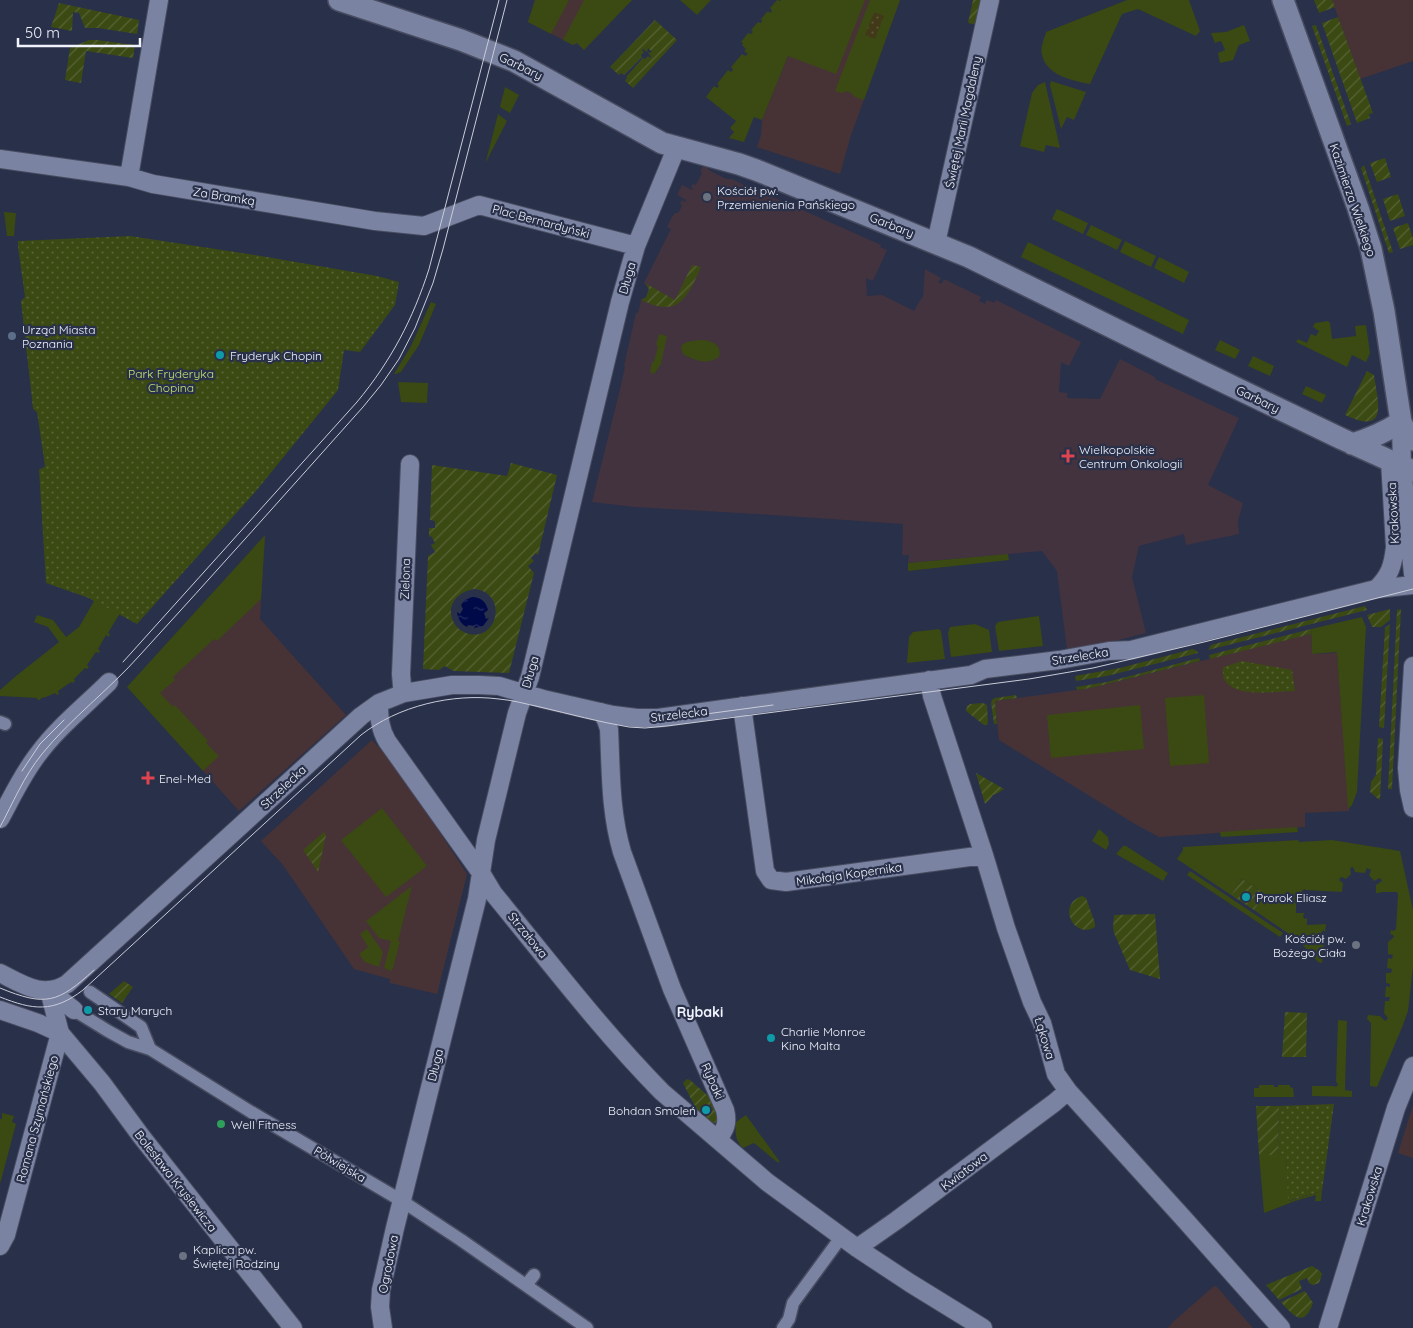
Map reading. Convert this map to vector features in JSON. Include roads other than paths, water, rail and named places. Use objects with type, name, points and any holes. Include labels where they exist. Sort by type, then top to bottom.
[{"type":"street","points":[[129,178],[159,0]]},
{"type":"street","name":"Garbary","points":[[339,0],[462,40],[514,61],[658,141],[748,167],[969,257],[1352,444],[1402,466]]},
{"type":"street","name":"Świętej Marii Magdaleny","points":[[936,243],[990,0]]},
{"type":"street","name":"Kazimierza Wielkiego","points":[[1283,0],[1371,249],[1384,311],[1401,422],[1402,466]]},
{"type":"street","name":"Długa","points":[[402,1201],[477,899],[488,831],[517,713],[530,677],[620,302],[636,246],[675,147]]},
{"type":"street","name":"Za Bramką","points":[[0,159],[129,178],[153,184],[376,221],[424,226],[448,218]]},
{"type":"street","name":"Plac Bernardyński","points":[[448,218],[479,205],[636,246]]},
{"type":"street","points":[[1352,444],[1366,440],[1401,422],[1407,434],[1413,440]]},
{"type":"street","name":"Zielona","points":[[404,693],[401,674],[410,464]]},
{"type":"street","name":"Krakowska","points":[[1402,466],[1413,574]]},
{"type":"street","name":"Krakowska","points":[[1376,589],[1385,581],[1393,561],[1402,466]]},
{"type":"street","name":"Strzelecka","points":[[49,990],[63,986],[76,975],[361,716],[379,704],[404,693],[452,685],[499,686],[601,712],[630,718],[652,718],[971,675],[985,669],[1059,660],[1108,651],[1131,650],[1376,589],[1413,585]]},
{"type":"street","points":[[1413,666],[1407,768],[1413,808]]},
{"type":"street","name":"Łąkowa","points":[[929,680],[934,703],[1006,928],[1032,1002],[1042,1023],[1056,1074],[1068,1091],[1186,1220],[1281,1328]]},
{"type":"street","points":[[0,819],[38,753],[109,682]]},
{"type":"street","name":"Strzałowa","points":[[379,704],[380,724],[387,741],[481,873],[493,893],[607,1033],[662,1092],[717,1139]]},
{"type":"street","name":"Mikołaja Kopernika","points":[[742,706],[765,871],[771,880],[786,882],[984,855]]},
{"type":"street","name":"Rybaki","points":[[601,712],[609,729],[612,802],[622,852],[672,989],[726,1110],[726,1127],[717,1139]]},
{"type":"street","points":[[0,973],[31,988],[42,991],[49,990],[74,1010]]},
{"type":"street","name":"Romana Szymańskiego","points":[[0,1246],[6,1235],[60,1033],[49,990]]},
{"type":"street","points":[[90,992],[141,1027],[150,1049]]},
{"type":"street","points":[[0,1010],[60,1033]]},
{"type":"street","name":"Półwiejska","points":[[74,1010],[108,1032],[128,1042],[150,1049],[251,1112],[402,1201],[461,1240],[530,1280],[587,1328]]},
{"type":"street","name":"Bolesława Krysiewicza","points":[[60,1033],[102,1083],[141,1136],[293,1328]]},
{"type":"street","name":"Krakowska","points":[[1328,1328],[1396,1108],[1413,1066]]},
{"type":"street","name":"Kwiatowa","points":[[857,1248],[904,1215],[1068,1091]]},
{"type":"street","points":[[717,1139],[767,1182],[857,1248],[983,1328]]},
{"type":"street","name":"Ogrodowa","points":[[383,1328],[380,1307],[381,1290],[402,1201]]},
{"type":"street","points":[[783,1328],[789,1319],[793,1302],[842,1236]]},
{"type":"water","points":[[472,597],[484,602],[488,610],[484,613],[486,619],[489,618],[483,626],[474,628],[475,626],[468,625],[467,627],[463,624],[457,612],[460,614],[463,609],[461,605],[465,600]]},
{"type":"tram line","points":[[123,662],[357,402],[391,355],[416,305],[429,269],[499,0]]},
{"type":"tram line","points":[[0,827],[24,780],[53,741],[128,668],[196,593],[363,407],[399,359],[415,328],[433,283],[507,0]]},
{"type":"tram line","points":[[0,997],[23,1005],[43,1007],[62,1003],[83,990],[361,735],[392,716],[426,704],[463,698],[499,699],[629,727],[667,726],[1029,679],[1093,668],[1413,589]]},
{"type":"tram line","points":[[706,714],[773,705]]},
{"type":"tram line","points":[[22,771],[40,744],[64,720]]},
{"type":"tram line","points":[[0,988],[29,998],[51,998],[71,989],[94,970]]},
{"type":"place","name":"Kościół pw. Przemienienia Pańskiego","points":[[707,197]]},
{"type":"place","name":"Urząd Miasta Poznania","points":[[12,336]]},
{"type":"place","name":"Fryderyk Chopin","points":[[220,355]]},
{"type":"place","name":"Wielkopolskie Centrum Onkologii","points":[[1068,456]]},
{"type":"place","name":"Enel-Med","points":[[148,778]]},
{"type":"place","name":"Prorok Eliasz","points":[[1246,897]]},
{"type":"place","name":"Kościół pw. Bożego Ciała","points":[[1356,945]]},
{"type":"place","name":"Stary Marych","points":[[88,1010]]},
{"type":"place","name":"Charlie Monroe Kino Malta","points":[[771,1038]]},
{"type":"place","name":"Bohdan Smoleń","points":[[706,1110]]},
{"type":"place","name":"Well Fitness","points":[[221,1124]]},
{"type":"place","name":"Kaplica pw. Świętej Rodziny","points":[[183,1256]]},
{"type":"district","name":"Rybaki","points":[[700,1012]]},
{"type":"park label","name":"Park Fryderyka Chopina","points":[[171,380]]}]
